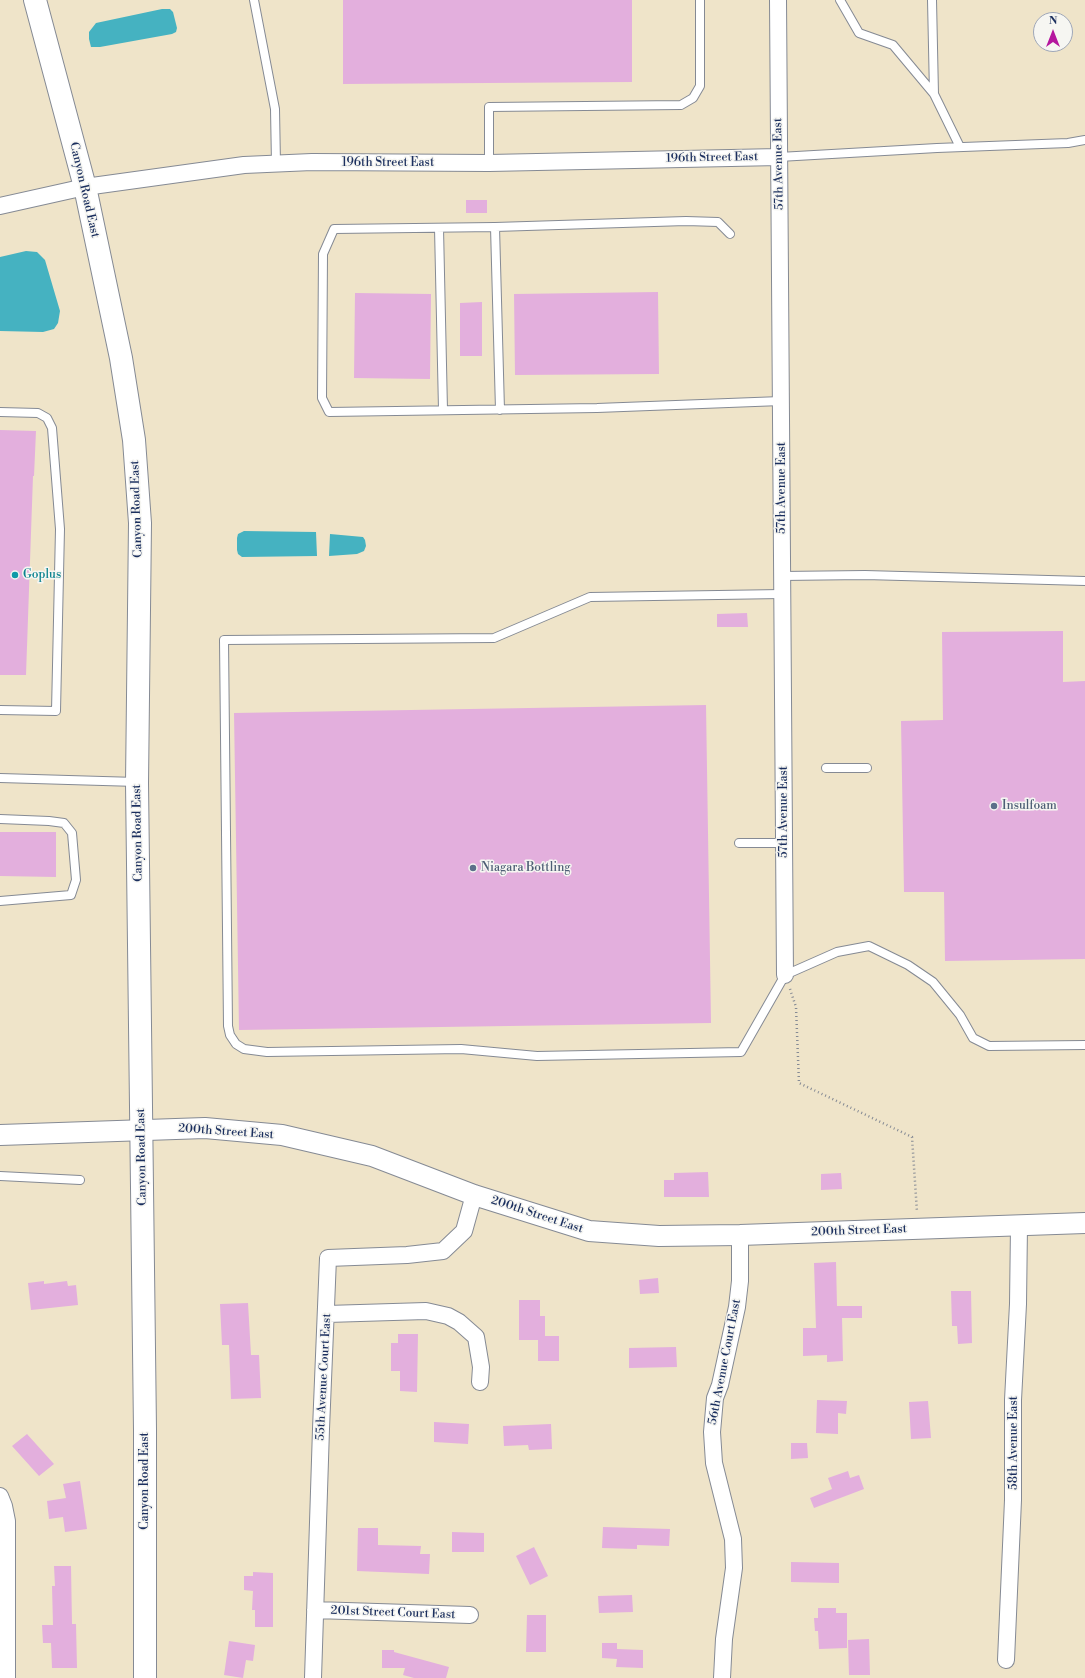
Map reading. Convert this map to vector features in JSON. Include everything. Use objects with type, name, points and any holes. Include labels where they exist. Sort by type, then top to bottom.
[{"type":"main road","name":"Canyon Road East","points":[[34,0],[85,188],[121,358],[134,440],[140,523],[137,782],[143,1241],[145,1678]]},
{"type":"street","name":"57th Avenue East","points":[[778,0],[785,976]]},
{"type":"street","name":"196th Street East","points":[[0,206],[85,188],[244,166],[312,162],[489,163],[779,157]]},
{"type":"street","name":"200th Street East","points":[[0,1135],[205,1128],[282,1135],[372,1156],[474,1195],[589,1231],[658,1236],[740,1235],[1085,1223]]},
{"type":"street","name":"55th Avenue Court East","points":[[313,1678],[328,1258],[443,1251],[464,1231],[474,1195]]},
{"type":"street","name":"58th Avenue East","points":[[1006,1660],[1013,1500],[1019,1226]]},
{"type":"street","name":"56th Avenue Court East","points":[[722,1678],[724,1639],[734,1568],[733,1539],[714,1463],[712,1432],[716,1398],[736,1307],[740,1281],[740,1235]]},
{"type":"street","points":[[327,1314],[426,1311],[448,1316],[459,1322],[476,1337],[481,1367],[480,1382]]},
{"type":"street","points":[[0,1496],[7,1521],[7,1678]]},
{"type":"street","name":"201st Street Court East","points":[[315,1610],[470,1615]]},
{"type":"lane","points":[[254,0],[275,109],[276,164]]},
{"type":"lane","points":[[489,163],[489,107],[681,105],[693,98],[700,86],[700,0]]},
{"type":"lane","points":[[840,0],[859,33],[893,44],[934,94],[960,147]]},
{"type":"lane","points":[[932,0],[934,94]]},
{"type":"lane","points":[[779,157],[1085,140]]},
{"type":"lane","points":[[730,234],[718,222],[638,222],[495,227],[334,229],[324,254],[322,398],[329,412],[597,408],[781,401]]},
{"type":"lane","points":[[495,227],[500,410]]},
{"type":"lane","points":[[439,228],[443,410]]},
{"type":"lane","points":[[0,412],[38,413],[47,418],[52,428],[60,529],[56,711],[0,710]]},
{"type":"lane","points":[[782,576],[865,575],[1085,581]]},
{"type":"lane","points":[[782,594],[590,597],[494,638],[224,640],[228,1026],[230,1035],[236,1044],[244,1049],[267,1052],[461,1049],[537,1056],[741,1052],[785,976],[837,952],[869,946],[908,965],[933,982],[960,1015],[973,1038],[989,1046],[1085,1045]]},
{"type":"lane","points":[[826,768],[867,768]]},
{"type":"lane","points":[[0,778],[137,782]]},
{"type":"lane","points":[[0,818],[64,823],[72,833],[76,880],[71,895],[0,901]]},
{"type":"lane","points":[[739,843],[784,843]]},
{"type":"lane","points":[[0,1176],[80,1180]]},
{"type":"path","points":[[785,976],[796,1006],[799,1083],[912,1137],[918,1230]]},
{"type":"water","points":[[162,9],[170,9],[173,12],[177,28],[176,32],[100,47],[91,47],[89,32],[96,23]]},
{"type":"water","points":[[26,251],[37,252],[45,260],[60,311],[58,323],[54,329],[43,332],[0,331],[0,257]]},
{"type":"water","points":[[244,531],[316,532],[317,556],[242,557],[238,554],[237,538],[238,534]]},
{"type":"water","points":[[330,534],[363,537],[366,546],[364,551],[357,554],[329,556]]},
{"type":"building","points":[[343,0],[632,0],[632,82],[343,84]]},
{"type":"building","points":[[466,200],[487,200],[487,213],[466,213]]},
{"type":"building","points":[[658,292],[659,374],[515,375],[514,294]]},
{"type":"building","points":[[355,293],[431,294],[430,379],[354,378]]},
{"type":"building","points":[[482,302],[482,356],[460,356],[460,303]]},
{"type":"building","name":"Goplus","points":[[0,430],[36,431],[26,675],[0,675]]},
{"type":"building","points":[[747,613],[748,627],[717,627],[717,614]]},
{"type":"building","name":"Insulfoam","points":[[1063,631],[1063,682],[1085,681],[1085,959],[945,961],[944,892],[904,892],[901,721],[943,720],[942,632]]},
{"type":"building","name":"Niagara Bottling","points":[[706,705],[711,1023],[239,1030],[234,713]]},
{"type":"building","points":[[0,832],[56,832],[56,877],[0,876]]},
{"type":"building","points":[[708,1172],[709,1197],[664,1197],[664,1180],[674,1180],[674,1173]]},
{"type":"building","points":[[841,1173],[842,1189],[821,1190],[821,1174]]},
{"type":"building","points":[[836,1262],[837,1306],[862,1306],[862,1318],[842,1318],[843,1361],[827,1362],[827,1355],[803,1356],[803,1328],[816,1328],[814,1263]]},
{"type":"building","points":[[658,1278],[659,1293],[640,1294],[639,1280]]},
{"type":"building","points":[[44,1281],[44,1284],[67,1281],[68,1286],[76,1285],[78,1305],[31,1310],[28,1283]]},
{"type":"building","points":[[951,1291],[971,1291],[972,1343],[958,1344],[957,1326],[952,1326]]},
{"type":"building","points":[[519,1300],[540,1300],[540,1316],[545,1316],[545,1336],[559,1336],[559,1361],[538,1361],[538,1340],[519,1340]]},
{"type":"building","points":[[248,1303],[251,1355],[259,1355],[261,1398],[231,1399],[229,1345],[222,1345],[220,1304]]},
{"type":"building","points":[[398,1334],[418,1334],[417,1392],[400,1391],[400,1371],[391,1371],[391,1343],[398,1343]]},
{"type":"building","points":[[676,1347],[677,1367],[629,1368],[629,1348]]},
{"type":"building","points":[[817,1400],[847,1401],[846,1414],[838,1413],[838,1434],[816,1433]]},
{"type":"building","points":[[928,1401],[931,1438],[911,1439],[909,1402]]},
{"type":"building","points":[[434,1422],[469,1424],[468,1444],[434,1442]]},
{"type":"building","points":[[551,1424],[552,1449],[529,1450],[528,1445],[504,1446],[503,1426]]},
{"type":"building","points":[[27,1434],[54,1464],[39,1476],[12,1446]]},
{"type":"building","points":[[791,1443],[807,1443],[808,1458],[791,1459]]},
{"type":"building","points":[[848,1471],[850,1478],[859,1475],[864,1489],[814,1508],[810,1498],[832,1489],[828,1478]]},
{"type":"building","points":[[80,1481],[87,1529],[65,1532],[63,1517],[49,1519],[47,1501],[66,1498],[63,1484]]},
{"type":"building","points":[[603,1527],[670,1529],[669,1546],[637,1545],[637,1549],[602,1548]]},
{"type":"building","points":[[358,1528],[378,1528],[378,1545],[421,1546],[420,1554],[430,1554],[429,1574],[357,1571]]},
{"type":"building","points":[[452,1532],[484,1533],[484,1552],[452,1552]]},
{"type":"building","points":[[534,1547],[548,1576],[530,1585],[516,1556]]},
{"type":"building","points":[[791,1562],[839,1563],[839,1583],[791,1582]]},
{"type":"building","points":[[54,1566],[71,1566],[72,1624],[76,1624],[77,1668],[52,1668],[51,1643],[43,1643],[42,1625],[53,1625],[52,1586],[55,1586]]},
{"type":"building","points":[[253,1572],[273,1573],[273,1627],[255,1627],[255,1610],[252,1610],[253,1591],[244,1590],[244,1576],[253,1576]]},
{"type":"building","points":[[632,1595],[633,1612],[599,1613],[598,1596]]},
{"type":"building","points":[[818,1608],[836,1608],[836,1613],[847,1613],[847,1648],[819,1649],[818,1631],[815,1631],[814,1618],[818,1618]]},
{"type":"building","points":[[527,1615],[546,1615],[546,1652],[526,1652]]},
{"type":"building","points":[[869,1639],[870,1675],[849,1675],[848,1640]]},
{"type":"building","points":[[229,1641],[255,1645],[253,1661],[246,1660],[243,1678],[224,1675]]},
{"type":"building","points":[[602,1643],[617,1643],[617,1649],[643,1650],[643,1668],[616,1667],[617,1659],[602,1658]]},
{"type":"building","points":[[382,1650],[394,1650],[394,1652],[449,1667],[446,1678],[414,1678],[403,1675],[405,1668],[382,1668]]},
{"type":"place","name":"Goplus","points":[[15,575]]},
{"type":"place","name":"Insulfoam","points":[[994,806]]},
{"type":"place","name":"Niagara Bottling","points":[[473,868]]}]
